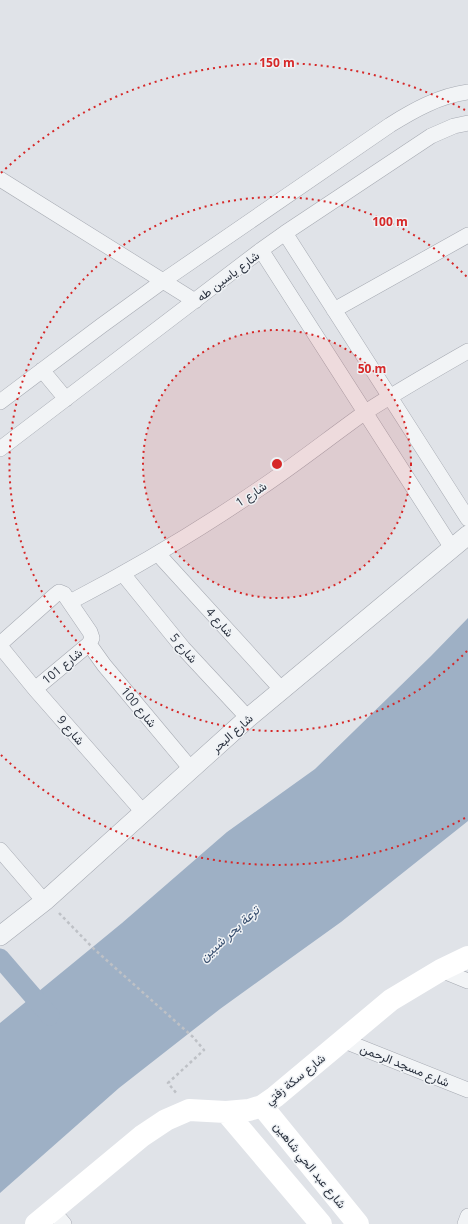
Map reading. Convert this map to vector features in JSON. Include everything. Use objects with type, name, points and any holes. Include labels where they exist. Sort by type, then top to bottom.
[{"type":"main road","name":"شارع سكة زفتي","points":[[36,1224],[58,1217],[142,1136],[166,1120],[189,1110],[226,1112],[249,1110],[262,1106],[275,1097],[391,1000],[441,970],[468,957]]},
{"type":"main road","name":"شارع عبد الحي شاهين","points":[[262,1106],[358,1224]]},
{"type":"main road","points":[[226,1112],[321,1224]]},
{"type":"street","points":[[0,402],[163,281],[390,125],[416,109],[440,99],[468,92]]},
{"type":"street","name":"شارع ياسين طه","points":[[0,449],[285,233],[431,136],[454,126],[468,123]]},
{"type":"street","points":[[0,179],[195,300]]},
{"type":"street","points":[[285,233],[387,398],[468,519]]},
{"type":"street","points":[[334,310],[468,235]]},
{"type":"street","points":[[261,250],[367,412],[452,548]]},
{"type":"street","name":"شارع 1","points":[[70,602],[158,554],[259,489],[387,398],[468,351]]},
{"type":"street","points":[[42,370],[66,399]]},
{"type":"street","name":"شارع البحر","points":[[0,936],[45,900],[248,718],[468,535]]},
{"type":"street","name":"شارع 4","points":[[158,554],[282,690]]},
{"type":"street","name":"شارع 5","points":[[123,574],[183,648],[248,718]]},
{"type":"street","points":[[0,645],[59,592],[64,594],[70,602]]},
{"type":"street","name":"شارع 101","points":[[35,689],[89,644],[92,638],[90,632],[70,602]]},
{"type":"street","name":"شارع 100","points":[[89,644],[104,665],[191,770]]},
{"type":"street","name":"شارع 9","points":[[0,645],[35,689],[144,812]]},
{"type":"street","points":[[0,850],[45,900]]},
{"type":"street","points":[[441,970],[468,981]]},
{"type":"street","name":"شارع مسجد الرحمن","points":[[342,1040],[468,1090]]},
{"type":"street","points":[[464,1224],[468,1216]]},
{"type":"path","points":[[45,900],[94,949],[193,1037],[204,1050],[168,1083],[189,1110]]},
{"type":"water","name":"ترعة بحر شبين","points":[[468,618],[468,821],[341,922],[220,1009],[119,1088],[0,1193],[0,1023],[122,923],[227,832],[315,769]]},
{"type":"waterway","points":[[0,958],[50,1016]]}]
